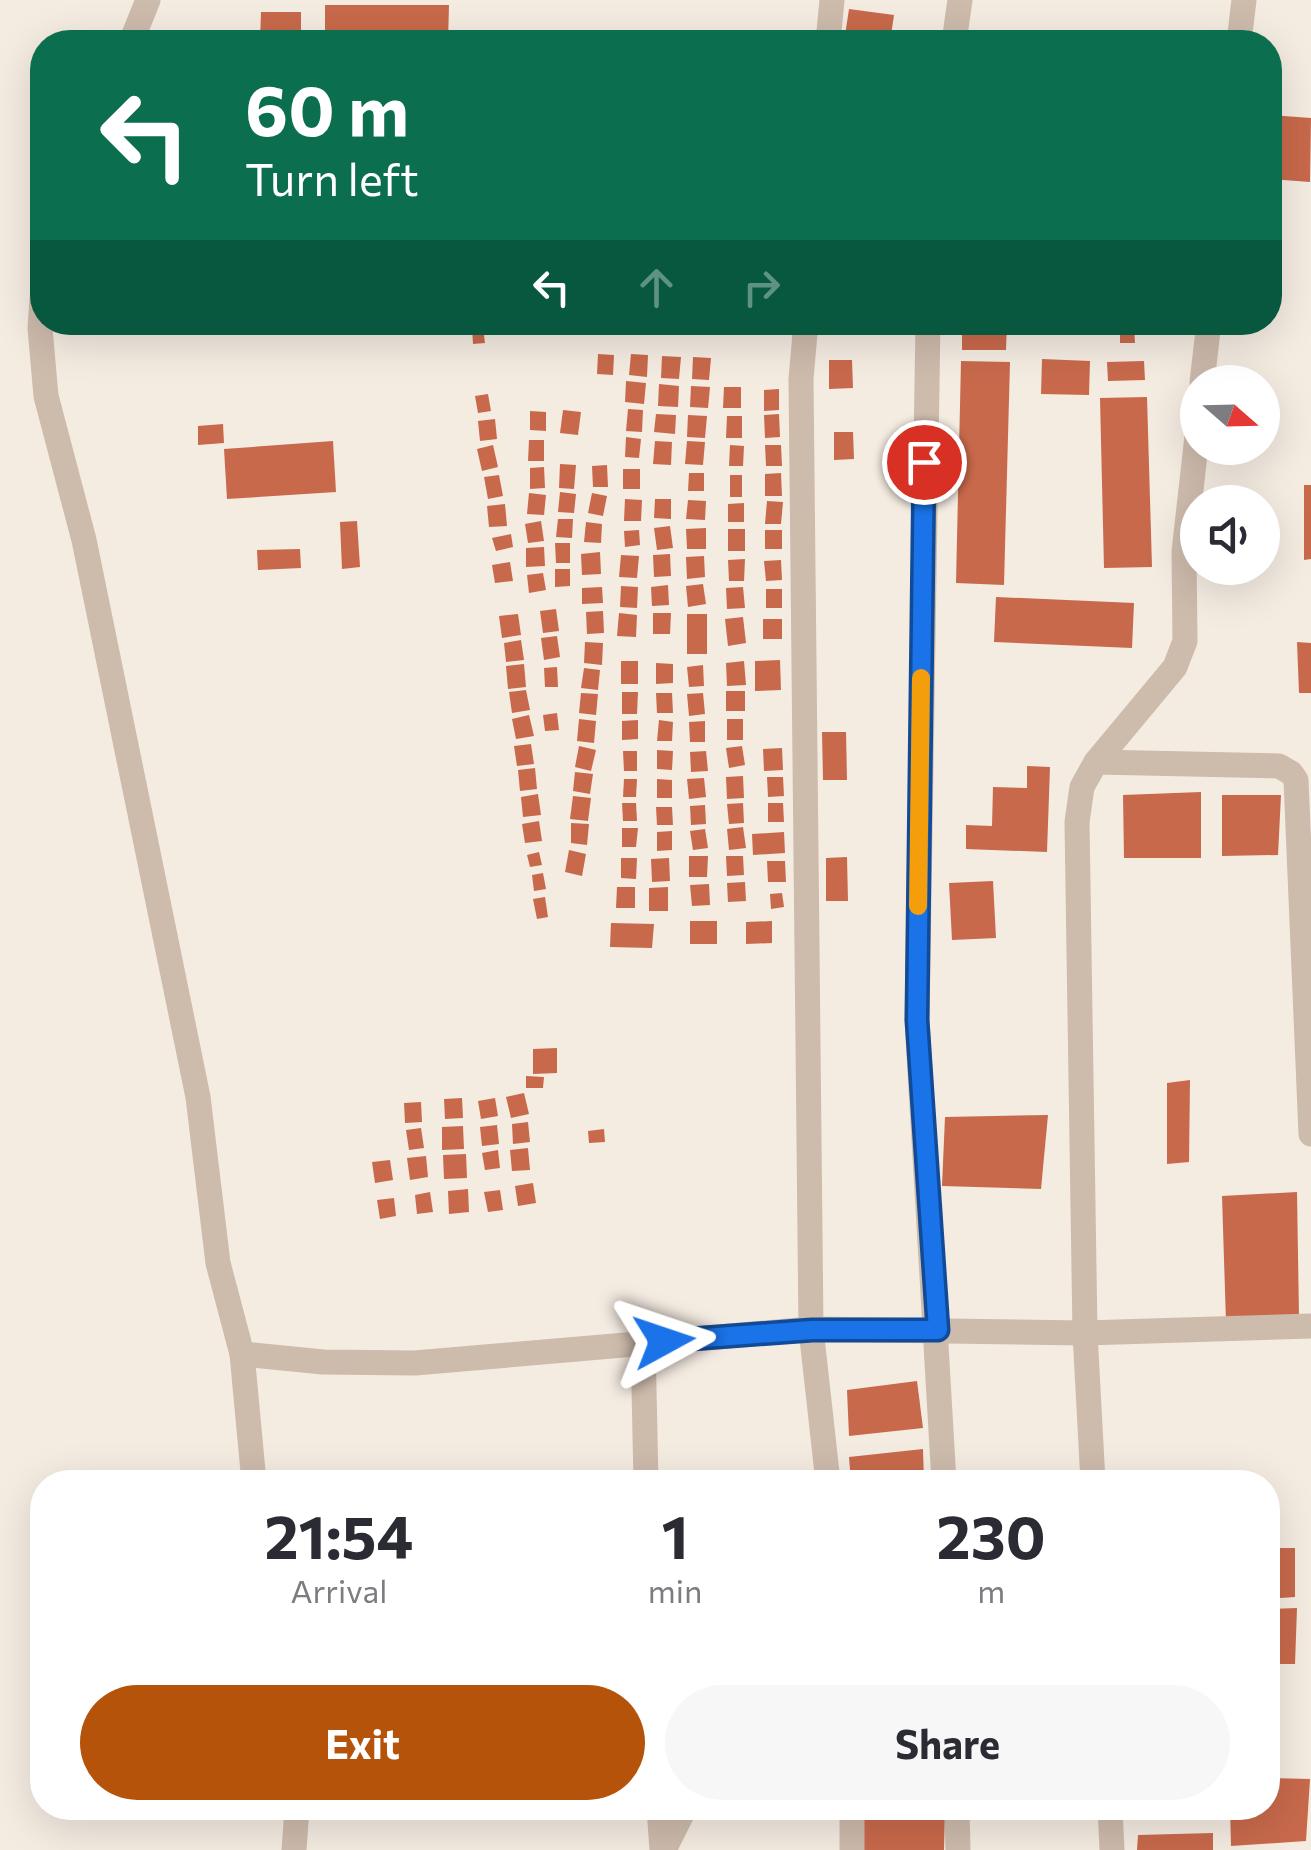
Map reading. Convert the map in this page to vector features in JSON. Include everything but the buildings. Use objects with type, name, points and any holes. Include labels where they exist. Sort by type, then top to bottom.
[{"type":"street","points":[[136,30],[148,0]]},
{"type":"street","points":[[829,30],[832,0]]},
{"type":"street","points":[[956,30],[960,0]]},
{"type":"street","points":[[1240,30],[1244,0]]},
{"type":"street","points":[[41,335],[46,396],[84,540],[190,1058],[218,1263],[242,1354],[253,1470]]},
{"type":"street","points":[[805,335],[801,379],[812,1330],[827,1470]]},
{"type":"street","points":[[928,335],[917,1020],[944,1470]]},
{"type":"street","points":[[1204,365],[1207,335]]},
{"type":"street","points":[[1092,1470],[1085,1333],[1078,822],[1082,787],[1096,762],[1175,666],[1185,641],[1184,552],[1194,465]]},
{"type":"street","points":[[1096,762],[1279,766],[1296,780],[1311,1134]]},
{"type":"street","points":[[242,1354],[323,1362],[415,1363],[812,1330],[1085,1333],[1311,1326]]},
{"type":"street","points":[[643,1343],[646,1470]]},
{"type":"street","points":[[294,1850],[296,1820]]},
{"type":"street","points":[[660,1820],[663,1850]]},
{"type":"street","points":[[663,1850],[679,1820]]},
{"type":"street","points":[[852,1820],[852,1850]]},
{"type":"street","points":[[957,1820],[958,1850]]},
{"type":"street","points":[[1111,1820],[1112,1850]]},
{"type":"slow traffic","points":[[918,906],[921,678]]},
{"type":"route","points":[[664,1341],[812,1330],[938,1330],[917,1020],[924,462]]}]
